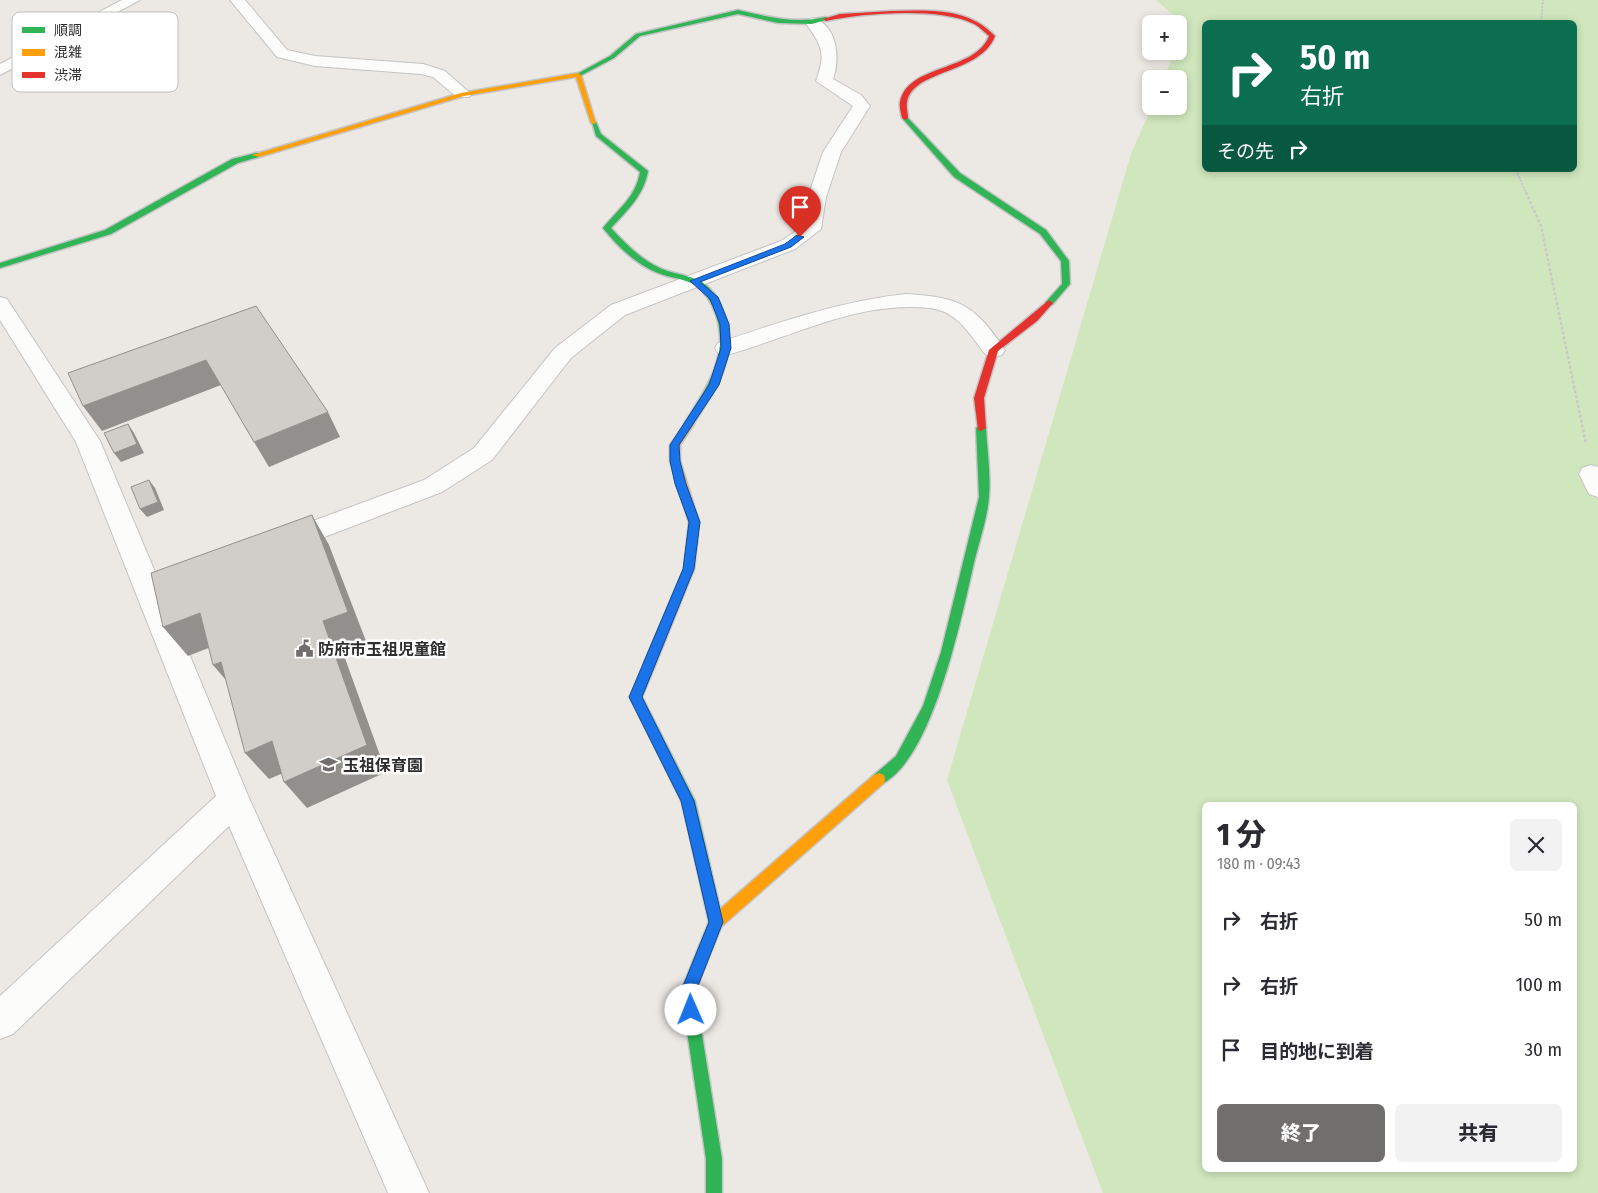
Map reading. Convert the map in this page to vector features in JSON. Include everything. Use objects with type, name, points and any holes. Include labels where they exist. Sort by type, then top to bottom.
[{"type":"street","points":[[111,12],[134,0]]},
{"type":"street","points":[[237,0],[282,54],[315,61],[423,69],[439,74],[462,94]]},
{"type":"street","points":[[0,266],[108,232],[235,161],[462,94],[578,75],[612,57],[638,35],[738,12],[778,21],[812,22],[840,16],[928,12],[950,15],[977,23],[992,36],[987,47],[975,56],[916,83],[903,97],[900,107],[906,120],[957,174],[1043,232],[1065,261],[1066,284],[1034,320],[994,350],[980,398],[984,497],[947,652],[929,706],[901,760],[716,922],[688,991],[714,1159],[714,1193]]},
{"type":"street","points":[[259,552],[432,486],[484,454],[563,353],[618,310],[788,245],[811,229],[817,197],[832,152],[862,106],[855,98],[824,81],[831,63],[828,44],[821,29],[812,22]]},
{"type":"street","points":[[0,70],[12,64]]},
{"type":"street","points":[[578,75],[598,135],[644,171],[645,180],[640,189],[607,228],[627,249],[658,270],[694,281],[714,297],[725,324],[726,348],[714,385],[674,445],[680,484],[694,522],[689,569],[636,697],[688,801],[716,922]]},
{"type":"street","points":[[726,348],[846,311],[892,300],[933,300],[961,310],[994,350]]},
{"type":"street","points":[[4,319],[88,441],[234,800],[409,1193]]},
{"type":"street","points":[[150,593],[214,569]]},
{"type":"street","points":[[0,1021],[234,800]]},
{"type":"path","points":[[1541,20],[1543,0]]},
{"type":"path","points":[[1517,172],[1541,226],[1595,481]]},
{"type":"green space","points":[[1156,0],[1598,0],[1598,1193],[1103,1193],[947,780],[1131,154],[1148,115],[1187,115],[1187,70],[1167,70],[1171,60],[1187,60],[1187,15],[1173,15]]},
{"type":"building","points":[[256,306],[328,412],[254,442],[206,360],[83,406],[68,373]]},
{"type":"building","points":[[128,424],[137,444],[114,453],[104,433]]},
{"type":"building","points":[[149,480],[158,502],[140,509],[131,487]]},
{"type":"building","points":[[312,515],[348,612],[323,621],[367,745],[284,782],[272,741],[245,753],[221,662],[213,665],[200,613],[163,627],[151,573]]},
{"type":"traffic: fast","points":[[578,75],[612,57],[638,35],[738,12],[778,21],[812,22],[826,19]]},
{"type":"traffic: fast","points":[[905,118],[957,175],[1043,232],[1065,261],[1066,284],[1049,303]]},
{"type":"traffic: fast","points":[[594,123],[598,135],[644,171],[643,180],[636,195],[607,228],[631,252],[652,268],[697,283],[708,292],[718,309],[725,340],[724,355],[714,383],[689,424]]},
{"type":"traffic: fast","points":[[0,266],[108,232],[235,161],[256,155]]},
{"type":"traffic: fast","points":[[879,779],[901,760],[929,707],[947,652],[984,497],[981,428]]},
{"type":"traffic: fast","points":[[650,663],[636,697],[688,801],[716,922]]},
{"type":"traffic: fast","points":[[699,964],[688,991],[714,1159],[714,1193]]},
{"type":"traffic: slow","points":[[256,155],[463,94],[578,75],[594,123]]},
{"type":"traffic: slow","points":[[650,663],[689,569],[694,522],[675,461],[675,445],[689,424]]},
{"type":"traffic: slow","points":[[699,964],[716,922],[879,779]]},
{"type":"traffic: jam","points":[[826,19],[840,16],[929,12],[963,17],[977,23],[992,36],[987,47],[977,55],[918,82],[908,91],[903,103],[905,118]]},
{"type":"traffic: jam","points":[[981,428],[979,398],[994,350],[1034,319],[1049,303]]},
{"type":"place","name":"防府市玉祖児童館","points":[[304,649]]},
{"type":"place","name":"玉祖保育園","points":[[329,765]]},
{"type":"route","points":[[691,1010],[688,991],[716,922],[688,801],[636,697],[689,569],[694,522],[680,484],[674,445],[690,418],[714,385],[726,348],[725,324],[714,297],[694,281],[788,245],[800,237]]}]
